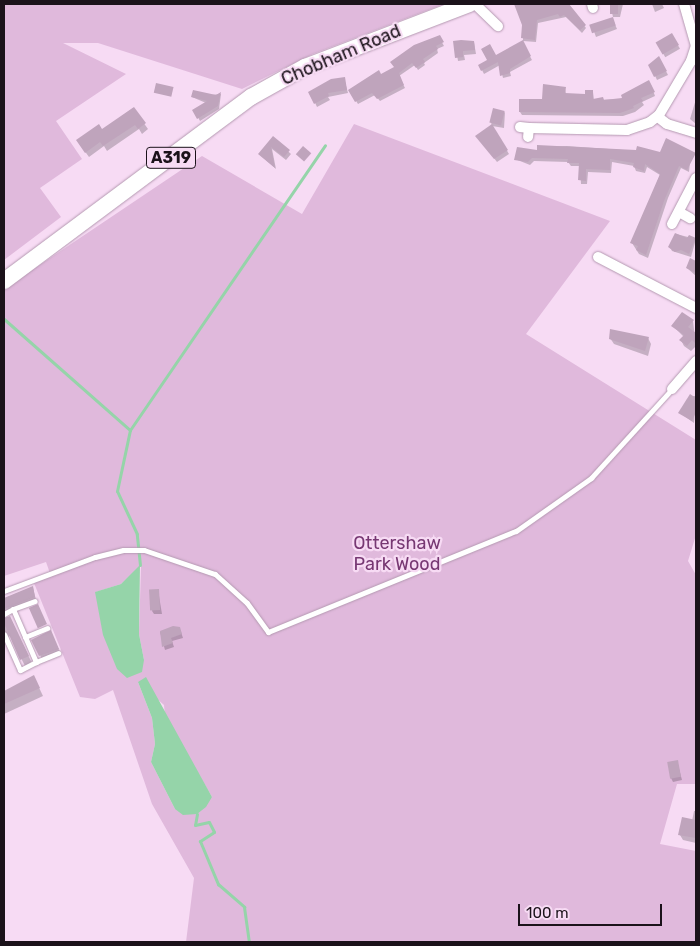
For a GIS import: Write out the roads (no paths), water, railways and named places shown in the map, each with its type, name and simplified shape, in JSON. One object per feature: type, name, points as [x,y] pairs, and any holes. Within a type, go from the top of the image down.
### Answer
[{"type":"main road","name":"Chobham Road","points":[[4,281],[252,98],[304,68],[466,5]]},
{"type":"street","points":[[525,131],[627,130],[658,117],[668,105],[696,46],[684,4]]},
{"type":"street","points":[[466,5],[498,26]]},
{"type":"street","points":[[658,117],[667,124],[696,133]]},
{"type":"street","points":[[672,224],[696,178]]},
{"type":"street","points":[[678,212],[690,218]]},
{"type":"street","points":[[598,257],[696,308]]},
{"type":"street","points":[[672,389],[696,361]]},
{"type":"lane","points":[[4,591],[95,557],[132,550],[144,550],[197,565],[226,581],[268,632],[508,534],[591,478],[672,389]]},
{"type":"lane","points":[[4,614],[36,601]]},
{"type":"lane","points":[[14,610],[36,662]]},
{"type":"lane","points":[[25,637],[48,628]]},
{"type":"lane","points":[[4,634],[20,670],[58,653]]},
{"type":"waterway","points":[[140,565],[137,534],[117,491],[130,430],[325,145]]},
{"type":"waterway","points":[[4,319],[130,430]]},
{"type":"waterway","points":[[197,814],[195,825],[209,822],[214,832],[200,841],[218,884],[244,907],[249,942]]},
{"type":"park label","name":"Ottershaw Park Wood","points":[[397,554]]}]
